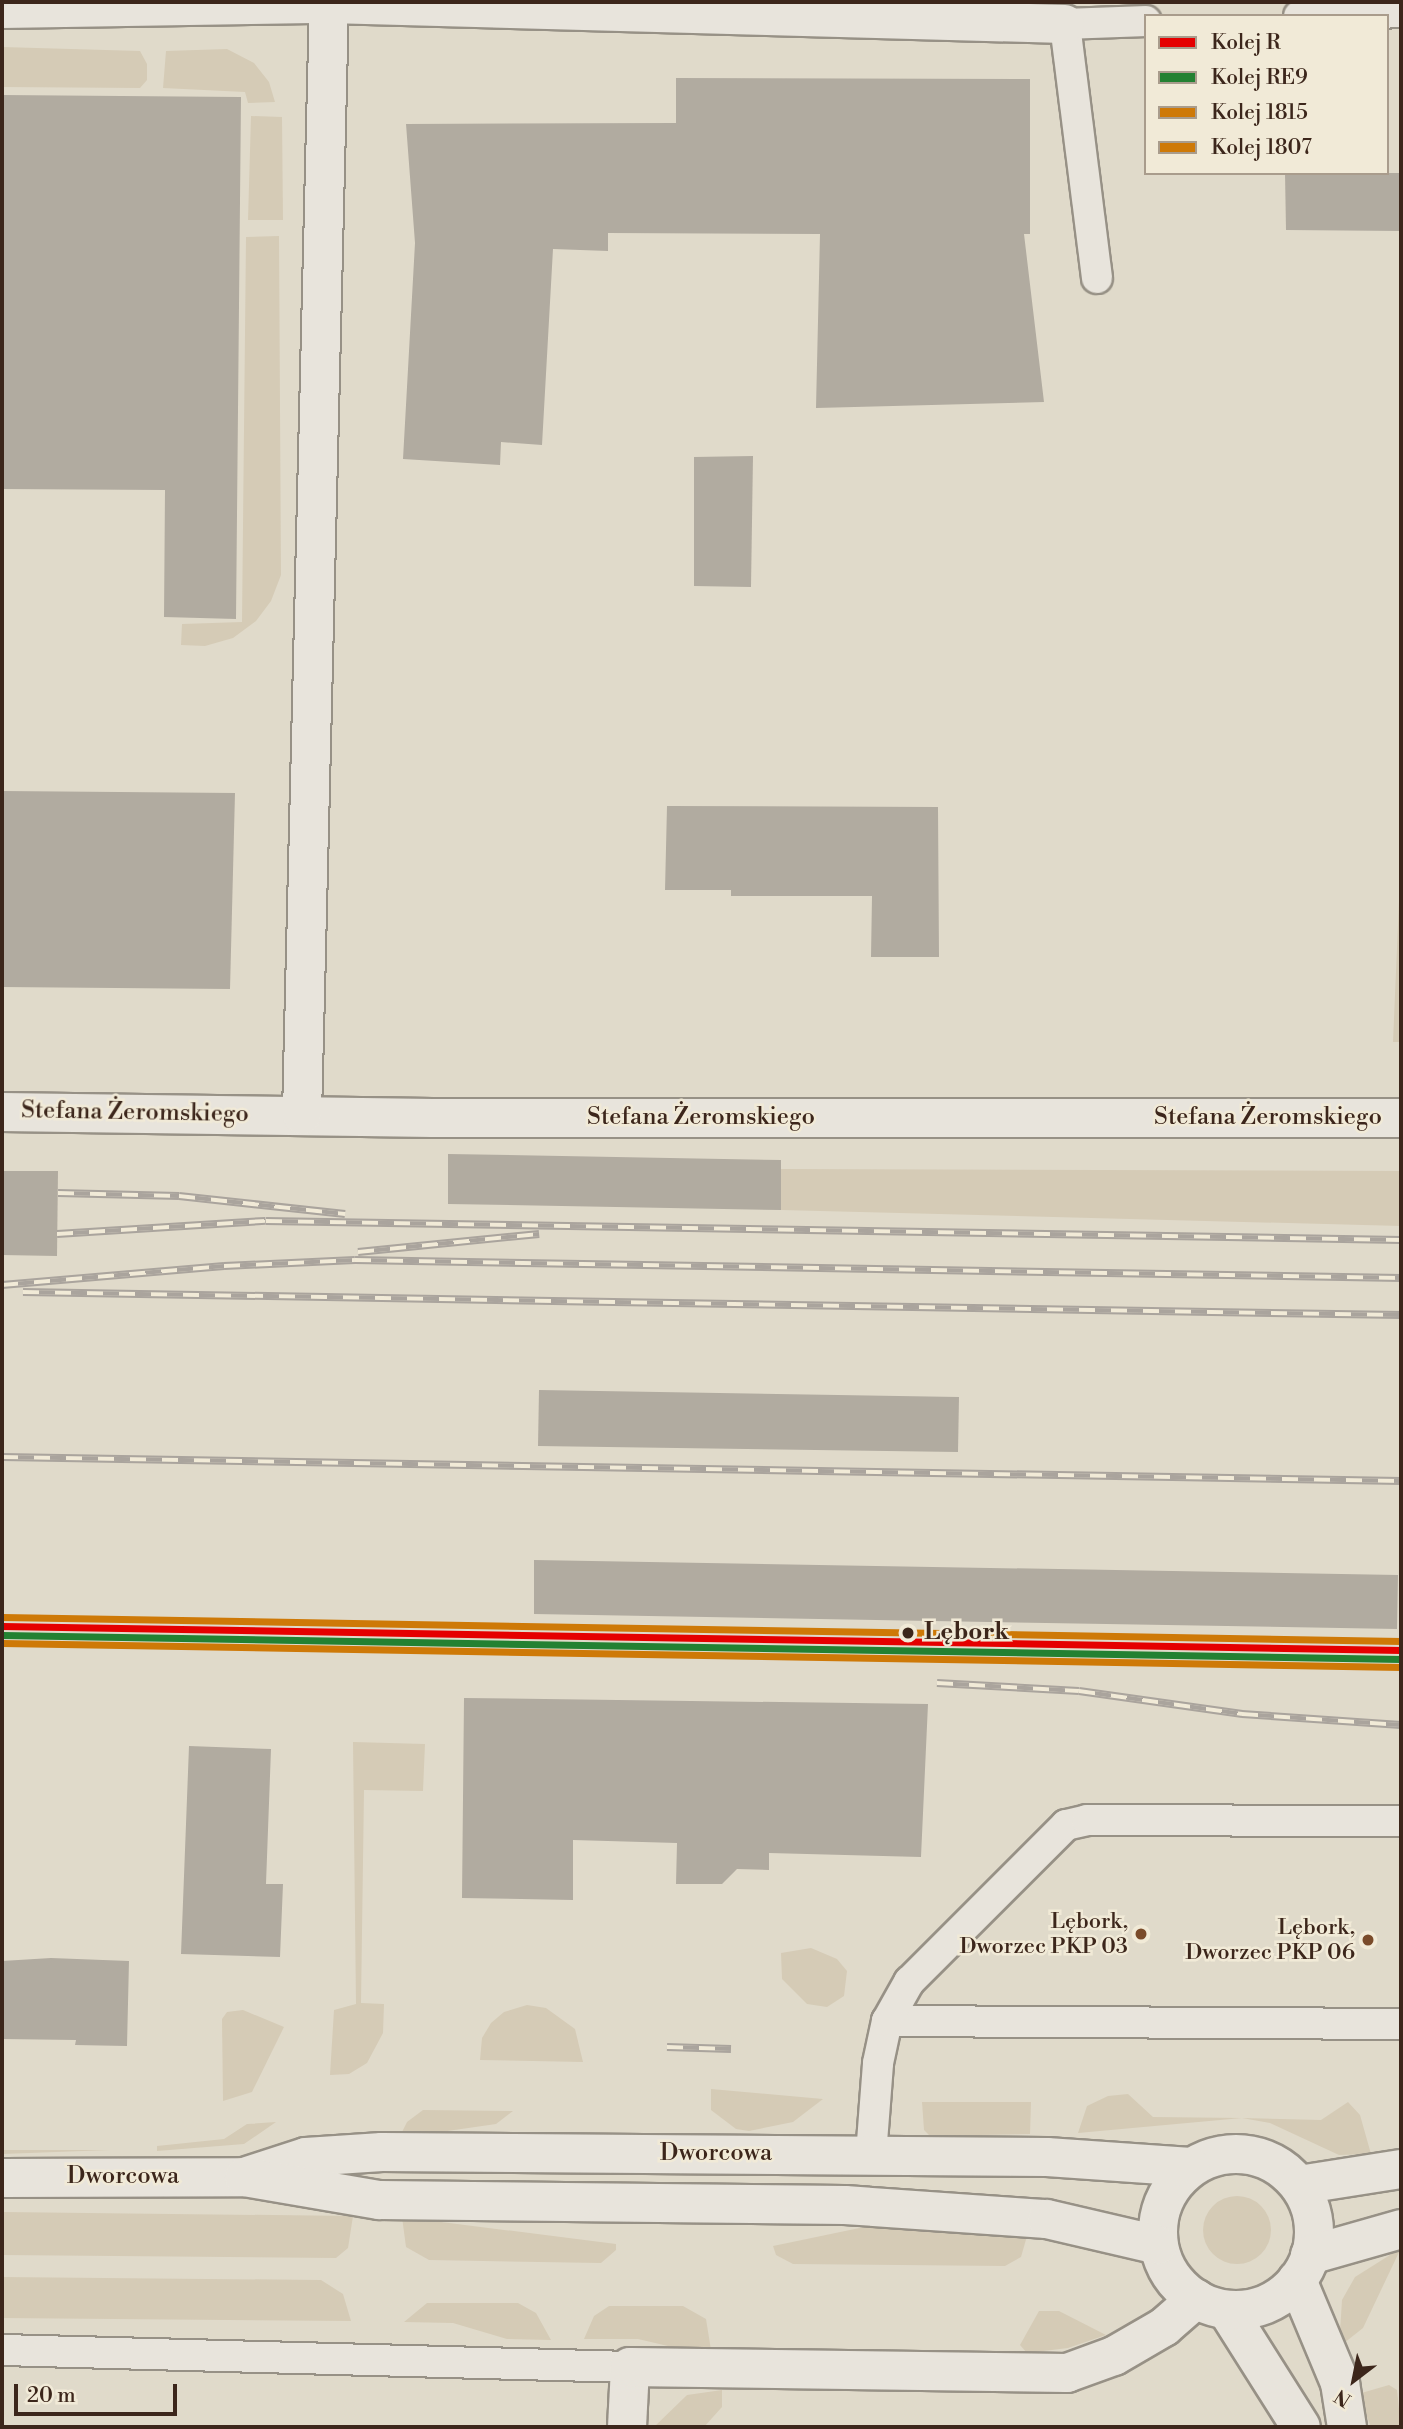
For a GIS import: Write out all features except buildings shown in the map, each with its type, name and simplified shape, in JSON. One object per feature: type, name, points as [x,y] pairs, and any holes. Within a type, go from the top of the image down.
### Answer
[{"type":"street","points":[[23,7],[329,4],[1065,24]]},
{"type":"street","points":[[302,1115],[329,4]]},
{"type":"street","name":"Stefana Żeromskiego","points":[[2,1112],[1401,1118]]},
{"type":"street","name":"Dworcowa","points":[[244,2177],[306,2157],[382,2152],[1070,2157],[1191,2167]]},
{"type":"street","points":[[1347,2427],[1340,2384],[1304,2267],[1312,2219],[1299,2185],[1282,2168],[1249,2155],[1213,2156],[1191,2167],[1170,2188],[1159,2216],[1158,2245],[1178,2286],[1212,2304],[1253,2308],[1278,2298],[1304,2267],[1401,2230]]},
{"type":"street","points":[[1299,2185],[1401,2169]]},
{"type":"street","name":"Dworcowa","points":[[2,2178],[244,2177],[379,2200],[845,2205],[1033,2218],[1158,2245]]},
{"type":"street","points":[[627,2427],[630,2367],[1067,2373],[1115,2356],[1164,2327],[1212,2304]]},
{"type":"street","points":[[1212,2304],[1301,2427]]},
{"type":"lane","points":[[1350,14],[1401,12]]},
{"type":"lane","points":[[1097,278],[1065,24],[1144,21]]},
{"type":"lane","points":[[871,2155],[878,2063],[887,2021],[909,1982],[1066,1825],[1087,1820],[1401,1821]]},
{"type":"lane","points":[[887,2021],[1401,2024]]},
{"type":"lane","points":[[2,2350],[630,2367]]},
{"type":"shaded area","points":[[2,47],[140,51],[147,64],[147,80],[140,88],[2,87]]},
{"type":"shaded area","points":[[227,49],[254,63],[269,82],[275,102],[248,103],[245,92],[163,88],[166,51]]},
{"type":"shaded area","points":[[251,116],[282,117],[283,220],[248,220]]},
{"type":"shaded area","points":[[279,236],[281,575],[271,601],[256,621],[233,638],[205,646],[181,645],[182,624],[242,622],[246,237]]},
{"type":"shaded area","points":[[1401,854],[1401,1042],[1393,1042]]},
{"type":"shaded area","points":[[781,1169],[1401,1171],[1401,1226],[781,1210]]},
{"type":"shaded area","points":[[353,1742],[425,1744],[423,1791],[364,1790],[361,2003],[384,2004],[383,2033],[367,2063],[349,2074],[330,2075],[334,2010],[356,2004]]},
{"type":"shaded area","points":[[811,1948],[837,1959],[847,1971],[844,1996],[827,2007],[807,2004],[782,1979],[781,1953]]},
{"type":"shaded area","points":[[527,2005],[546,2008],[575,2029],[583,2062],[480,2060],[482,2038],[491,2023],[504,2012]]},
{"type":"shaded area","points":[[243,2010],[284,2027],[252,2092],[223,2101],[222,2019],[227,2012]]},
{"type":"shaded area","points":[[711,2089],[823,2099],[793,2122],[749,2131],[736,2129],[711,2110]]},
{"type":"shaded area","points":[[1128,2094],[1153,2117],[1242,2118],[1078,2133],[1087,2106],[1108,2096]]},
{"type":"shaded area","points":[[922,2102],[1031,2102],[1030,2134],[930,2136],[924,2130]]},
{"type":"shaded area","points":[[1348,2102],[1360,2115],[1371,2154],[1339,2155],[1270,2123],[1242,2118],[1321,2120]]},
{"type":"shaded area","points":[[423,2110],[513,2111],[496,2124],[399,2138],[407,2122]]},
{"type":"shaded area","points":[[276,2122],[244,2144],[157,2151],[157,2146],[224,2139],[247,2124]]},
{"type":"shaded area","points":[[2,2150],[110,2150],[2,2154]]},
{"type":"shaded area","points":[[1237,2196],[1250,2199],[1261,2206],[1268,2217],[1271,2230],[1268,2243],[1261,2254],[1250,2261],[1237,2264],[1224,2261],[1213,2254],[1206,2243],[1203,2230],[1206,2217],[1213,2206],[1224,2199]]},
{"type":"shaded area","points":[[2,2212],[353,2216],[348,2248],[336,2258],[2,2255]]},
{"type":"shaded area","points":[[402,2217],[616,2244],[616,2250],[601,2263],[429,2260],[406,2247]]},
{"type":"shaded area","points":[[874,2225],[1027,2236],[1021,2257],[1005,2266],[793,2264],[776,2255],[773,2246]]},
{"type":"shaded area","points":[[1401,2248],[1363,2328],[1339,2347],[1342,2300],[1355,2277]]},
{"type":"shaded area","points":[[2,2277],[321,2280],[343,2294],[351,2321],[2,2318]]},
{"type":"shaded area","points":[[427,2303],[518,2303],[536,2313],[551,2340],[507,2339],[453,2323],[404,2322]]},
{"type":"shaded area","points":[[609,2306],[683,2306],[706,2319],[711,2350],[685,2350],[638,2339],[584,2339],[594,2316]]},
{"type":"shaded area","points":[[1039,2311],[1059,2311],[1106,2335],[1068,2348],[1027,2353],[1020,2345]]},
{"type":"shaded area","points":[[1389,2385],[1397,2390],[1401,2427],[1371,2427],[1358,2394]]},
{"type":"shaded area","points":[[722,2390],[722,2407],[704,2427],[654,2427],[687,2395]]},
{"type":"railway","points":[[58,1193],[179,1196],[345,1214]]},
{"type":"railway","points":[[57,1234],[266,1221],[1401,1240]]},
{"type":"railway","points":[[358,1252],[539,1234]]},
{"type":"railway","points":[[2,1285],[224,1266],[355,1260],[1401,1278]]},
{"type":"railway","points":[[23,1292],[1401,1315]]},
{"type":"railway","points":[[2,1457],[1401,1481]]},
{"type":"railway","points":[[937,1683],[1079,1691],[1242,1714],[1401,1725]]},
{"type":"railway","points":[[667,2047],[731,2049]]},
{"type":"rail line","name":"1815","points":[[2,1617],[1401,1641]]},
{"type":"rail line","name":"R","points":[[2,1626],[1401,1650]]},
{"type":"rail line","name":"RE9","points":[[2,1635],[1401,1659]]},
{"type":"rail line","name":"1807","points":[[2,1643],[1401,1667]]},
{"type":"place","name":"Lębork","points":[[908,1633]]},
{"type":"place","name":"Lębork, Dworzec PKP 03","points":[[1141,1934]]},
{"type":"place","name":"Lębork, Dworzec PKP 06","points":[[1368,1940]]}]
